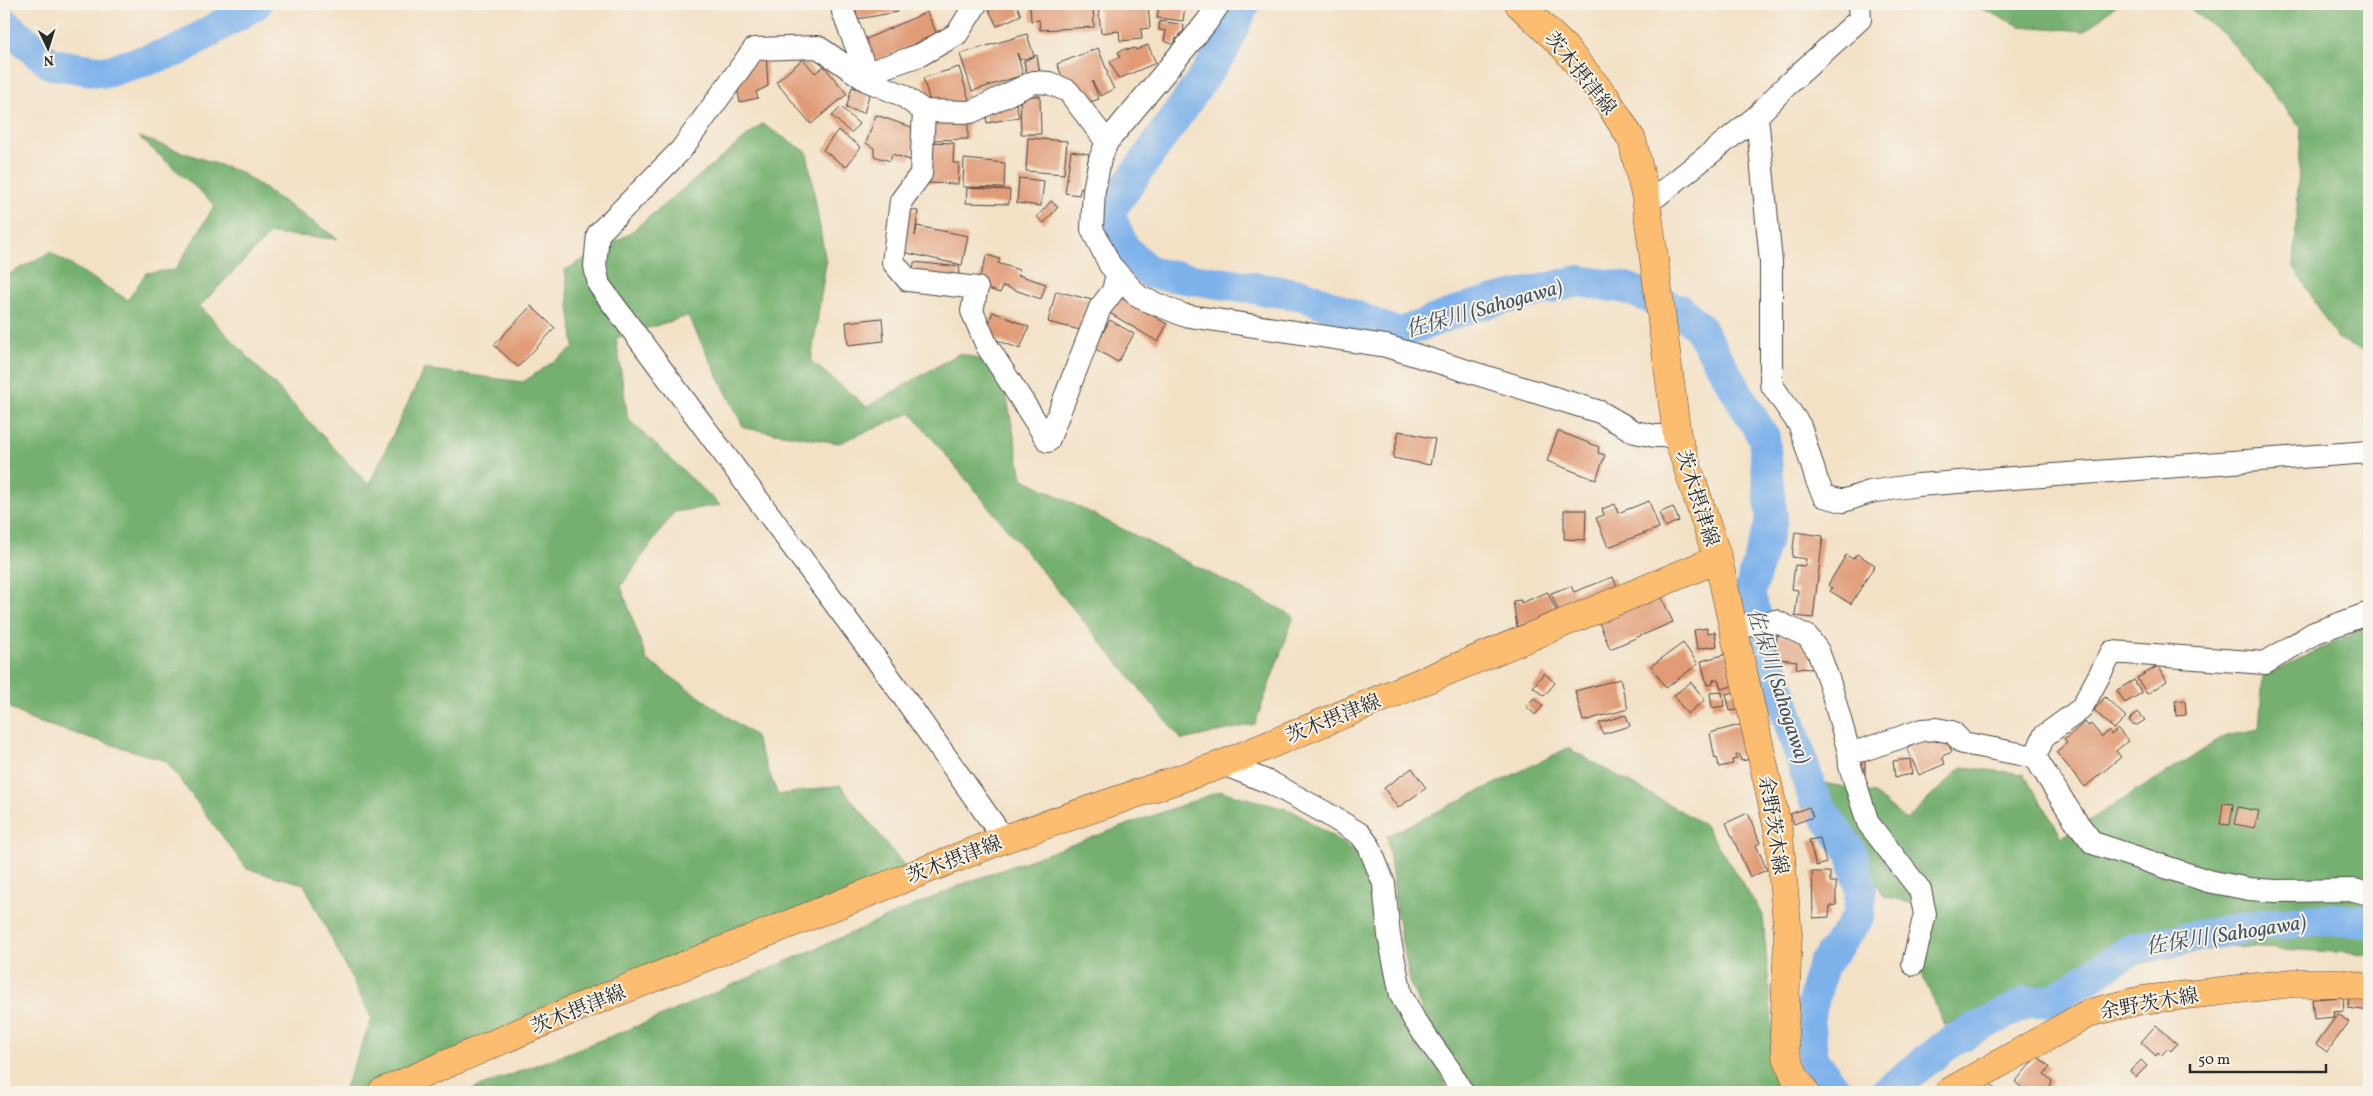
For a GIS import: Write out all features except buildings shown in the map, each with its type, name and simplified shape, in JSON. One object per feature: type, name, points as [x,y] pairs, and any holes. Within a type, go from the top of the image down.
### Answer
[{"type":"main road","name":"茨木摂津線","points":[[382,1092],[567,1012],[1004,840],[1223,764],[1718,559],[1677,436],[1646,198],[1632,140],[1606,98],[1564,47],[1519,4]]},
{"type":"main road","name":"余野茨木線","points":[[1718,559],[1779,834],[1788,935],[1784,1036],[1786,1055],[1795,1077],[1805,1092]]},
{"type":"main road","name":"余野茨木線","points":[[1949,1092],[2089,1013],[2142,1000],[2293,983],[2341,983],[2369,988]]},
{"type":"street","points":[[843,4],[848,28],[862,61],[865,77]]},
{"type":"street","points":[[865,77],[920,55],[957,34],[976,4]]},
{"type":"street","points":[[1219,4],[1206,23],[1107,142],[1100,160],[1094,190],[1092,230],[1110,265],[1139,296],[1184,314],[1386,346],[1600,412],[1635,432],[1655,436],[1677,436]]},
{"type":"street","points":[[1646,198],[1657,196],[1757,116],[1812,61],[1860,19],[1859,4]]},
{"type":"street","points":[[1004,840],[893,682],[599,285],[595,266],[598,234],[681,150],[754,50],[818,47],[924,111],[970,112],[1034,82],[1049,83],[1068,92],[1107,142]]},
{"type":"street","points":[[924,111],[921,174],[901,201],[893,262],[908,280],[977,288],[972,311],[987,346],[1048,441],[1100,308],[1113,291],[1118,274]]},
{"type":"street","points":[[1757,116],[1771,262],[1771,384],[1800,426],[1817,481],[1824,496],[1843,501],[1870,492],[1918,485],[2369,452]]},
{"type":"street","points":[[2036,757],[2044,736],[2081,709],[2112,652],[2265,663],[2314,633],[2369,613]]},
{"type":"street","points":[[1732,628],[1775,621],[1807,636],[1818,651],[1830,684],[1850,766],[1868,823],[1920,890],[1925,914],[1913,964]]},
{"type":"street","points":[[1848,752],[1863,750],[1922,730],[1936,729],[1952,732],[1963,742],[2036,757],[2075,820],[2093,843],[2208,882],[2276,892],[2354,890],[2369,894]]},
{"type":"street","points":[[1223,764],[1271,783],[1324,812],[1360,834],[1369,846],[1384,884],[1389,936],[1401,995],[1415,1021],[1449,1069],[1462,1092]]},
{"type":"green space","points":[[1971,4],[2118,4],[2084,31],[2020,26]]},
{"type":"green space","points":[[2184,4],[2369,4],[2369,353],[2337,338],[2294,267],[2301,128],[2226,36]]},
{"type":"green space","points":[[762,124],[807,152],[826,263],[811,361],[867,407],[960,353],[1001,367],[1022,478],[1294,616],[1255,724],[1182,740],[911,413],[839,443],[744,428],[688,316],[616,338],[628,419],[720,505],[674,512],[621,586],[647,660],[754,735],[778,795],[840,785],[907,869],[354,1092],[343,1092],[372,1019],[304,884],[247,869],[166,761],[31,720],[4,704],[4,277],[50,252],[128,300],[146,273],[175,270],[215,205],[139,137],[240,172],[338,239],[270,234],[200,306],[369,485],[424,369],[523,382],[574,348],[565,270],[627,235]]},
{"type":"green space","points":[[2369,626],[2369,718],[2360,723],[2369,727],[2369,954],[2227,946],[2079,976],[1944,1025],[1918,965],[1927,906],[1884,896],[1810,780],[1873,793],[1906,820],[1962,767],[2024,774],[2062,837],[2226,736],[2259,729],[2263,676]]},
{"type":"green space","points":[[1568,748],[1704,824],[1763,915],[1773,1034],[1789,1092],[1476,1092],[1423,1012],[1411,986],[1400,933],[1387,836]]},
{"type":"green space","points":[[1221,791],[1293,811],[1354,850],[1372,886],[1379,937],[1449,1092],[466,1092],[650,1021],[968,882]]},
{"type":"waterway","name":"佐保川 (Sahogawa)","points":[[4,23],[51,64],[106,72],[177,51],[256,4]]},
{"type":"waterway","name":"佐保川 (Sahogawa)","points":[[1244,4],[1223,50],[1108,213],[1124,248],[1150,273],[1303,295],[1398,334],[1470,307],[1579,281],[1626,288],[1682,311],[1700,329],[1764,438],[1772,519],[1749,594],[1814,799],[1852,854],[1861,890],[1859,917],[1823,965],[1808,1020],[1813,1059],[1837,1092]]},
{"type":"waterway","name":"佐保川 (Sahogawa)","points":[[1886,1092],[1953,1040],[2028,1002],[2053,1000],[2134,948],[2252,926],[2329,919],[2369,922]]}]
